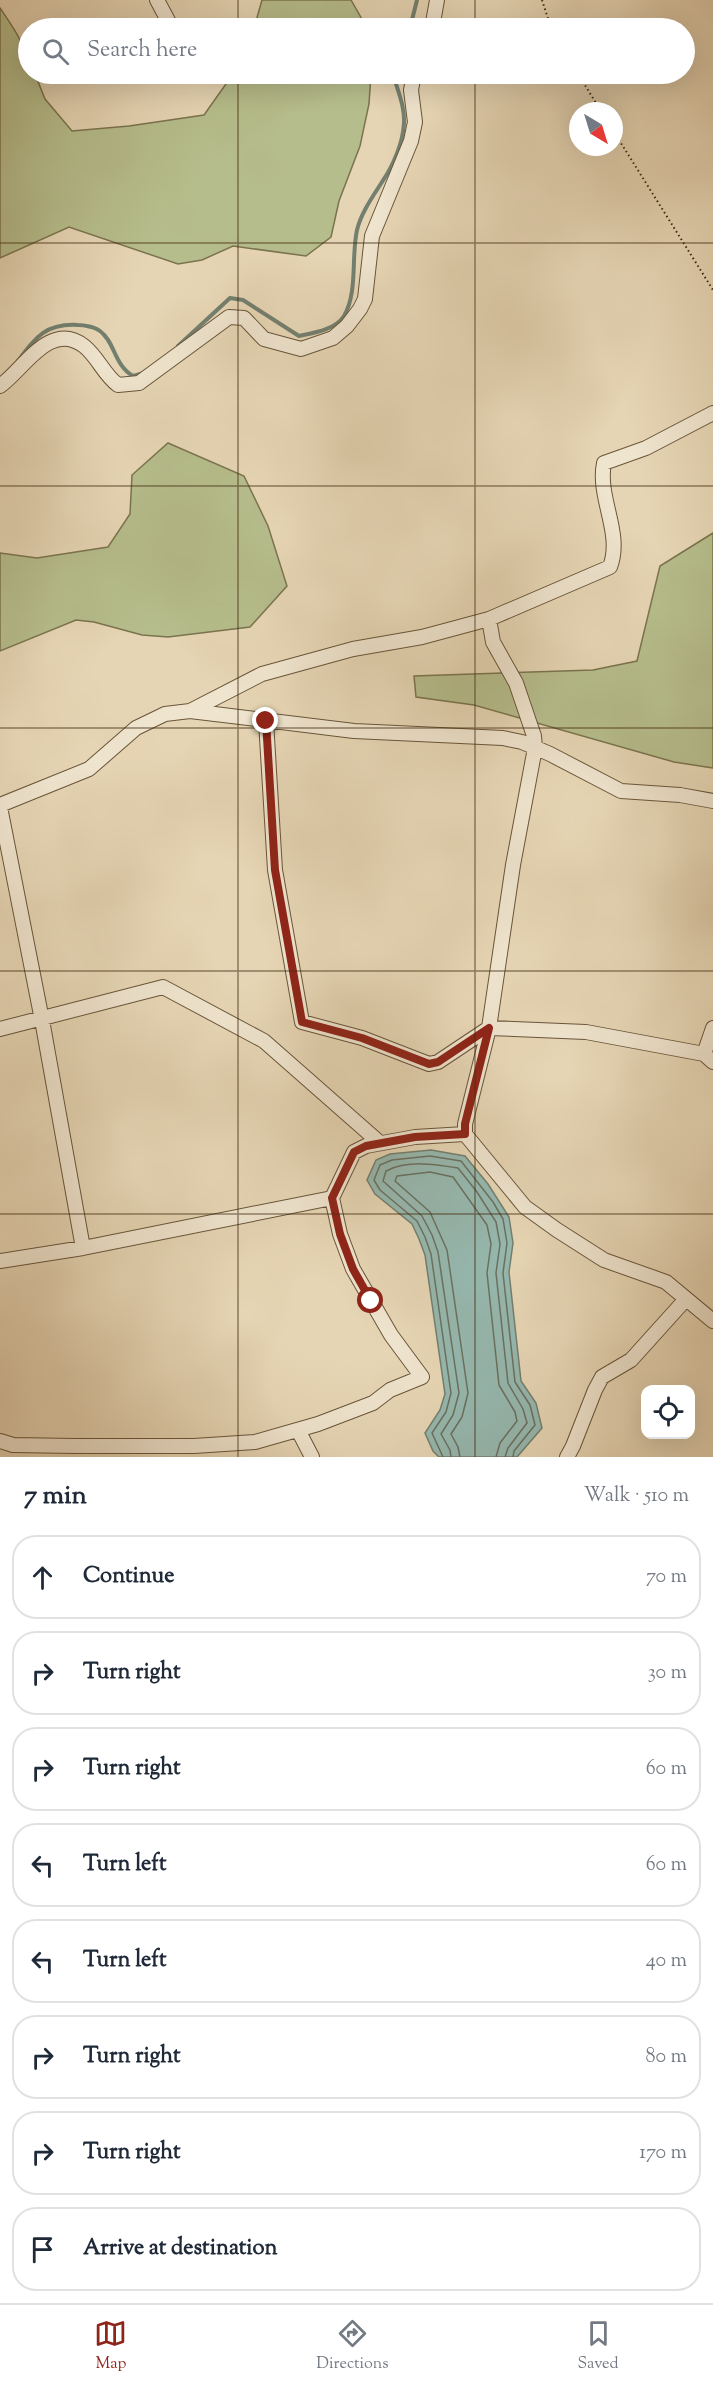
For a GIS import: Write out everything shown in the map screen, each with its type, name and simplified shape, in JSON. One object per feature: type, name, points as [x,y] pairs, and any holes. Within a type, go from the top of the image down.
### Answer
[{"type":"street","points":[[157,0],[167,18]]},
{"type":"street","points":[[434,18],[437,0]]},
{"type":"street","points":[[0,386],[46,343],[56,339],[65,338],[85,346],[118,386],[140,383],[229,317],[244,318],[264,339],[280,345],[301,349],[333,338],[347,326],[365,298],[372,236],[411,141],[415,122],[412,84]]},
{"type":"street","points":[[190,711],[262,674],[353,649],[422,638],[489,619],[610,567],[615,555],[612,526],[604,501],[602,474],[604,463],[646,448],[713,413]]},
{"type":"street","points":[[489,619],[493,642],[516,683],[534,736],[535,748],[513,865],[489,1028],[465,1124],[465,1134],[525,1207],[604,1260],[666,1282],[713,1321]]},
{"type":"street","points":[[83,1248],[0,806],[89,769],[136,728],[165,714],[190,711],[354,731],[503,738],[522,742],[621,791],[680,795],[713,801]]},
{"type":"street","points":[[266,721],[275,870],[302,1022],[362,1038],[429,1064],[438,1062],[489,1028],[586,1032],[708,1058],[713,1028]]},
{"type":"street","points":[[0,1029],[163,987],[264,1041],[380,1143]]},
{"type":"street","points":[[0,1441],[13,1445],[194,1446],[255,1442],[298,1430],[373,1403],[390,1390],[422,1377],[391,1335],[353,1269],[340,1234],[332,1198],[354,1152],[366,1146],[415,1137],[465,1134]]},
{"type":"street","points":[[0,1261],[83,1248],[332,1198]]},
{"type":"street","points":[[567,1457],[602,1377],[631,1360],[686,1299]]},
{"type":"street","points":[[298,1430],[312,1457]]},
{"type":"path","points":[[542,0],[548,18]]},
{"type":"path","points":[[584,84],[595,102]]},
{"type":"path","points":[[623,146],[713,290]]},
{"type":"green space","points":[[262,0],[351,0],[361,18],[257,18]]},
{"type":"green space","points":[[0,8],[18,37],[18,84],[39,84],[45,99],[72,131],[129,126],[204,115],[226,84],[370,84],[369,104],[360,146],[339,201],[331,237],[306,256],[233,246],[202,260],[178,264],[69,227],[0,258]]},
{"type":"green space","points":[[168,443],[244,476],[268,526],[287,586],[250,627],[168,637],[142,635],[94,622],[76,620],[0,651],[0,553],[37,558],[108,547],[130,514],[132,475]]},
{"type":"green space","points":[[713,533],[713,768],[674,762],[474,705],[416,697],[414,676],[593,670],[637,661],[660,566]]},
{"type":"water","points":[[431,1150],[465,1156],[488,1184],[509,1217],[513,1243],[509,1272],[521,1381],[536,1403],[542,1428],[517,1457],[439,1457],[433,1451],[425,1433],[440,1410],[445,1394],[425,1255],[412,1224],[375,1194],[367,1180],[376,1160],[390,1154]]},
{"type":"waterway","points":[[412,18],[417,0]]},
{"type":"waterway","points":[[178,346],[230,298],[243,300],[299,336],[329,328],[340,321],[351,296],[355,240],[359,224],[390,169],[402,138],[403,110],[396,84]]},
{"type":"waterway","points":[[18,361],[43,333],[58,326],[80,325],[100,331],[109,341],[122,366],[133,376],[144,373]]},
{"type":"route","points":[[266,721],[275,870],[302,1022],[362,1038],[421,1063],[429,1064],[438,1062],[489,1028],[465,1124],[465,1134],[415,1137],[366,1146],[354,1152],[335,1190],[332,1198],[340,1234],[353,1269],[371,1301]]}]
